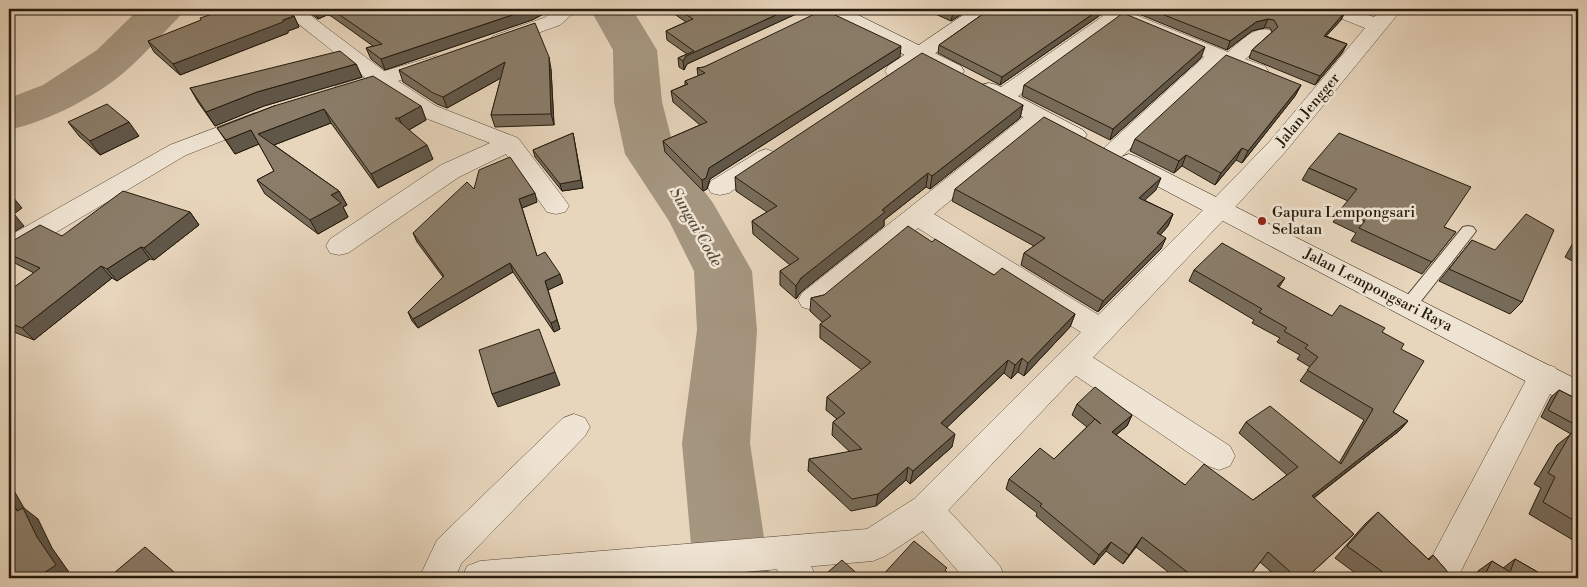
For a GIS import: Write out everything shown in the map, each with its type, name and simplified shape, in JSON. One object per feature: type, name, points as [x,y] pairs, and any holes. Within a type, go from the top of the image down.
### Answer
[{"type":"street","points":[[290,9],[382,80],[428,111],[510,143],[556,206]]},
{"type":"street","points":[[324,98],[553,21],[568,9]]},
{"type":"street","points":[[882,80],[984,9]]},
{"type":"street","points":[[1334,9],[1378,26]]},
{"type":"street","name":"Jalan Jengger","points":[[480,578],[630,565],[792,566],[873,545],[926,510],[1220,208],[1278,146],[1310,92],[1355,51],[1392,9]]},
{"type":"street","name":"Jalan Lempongsari Raya","points":[[825,10],[921,54],[1038,117],[1220,208],[1578,394]]},
{"type":"street","points":[[1002,97],[1115,11],[1274,78]]},
{"type":"street","points":[[1112,153],[1225,58],[1263,34]]},
{"type":"street","points":[[9,248],[178,150],[273,113]]},
{"type":"street","points":[[812,300],[1038,117]]},
{"type":"street","points":[[340,246],[450,171],[510,143]]},
{"type":"street","points":[[720,187],[786,144]]},
{"type":"street","points":[[916,215],[1100,330]]},
{"type":"street","points":[[1072,359],[1219,456]]},
{"type":"street","points":[[1448,561],[1544,376]]},
{"type":"street","points":[[437,578],[449,552],[574,427]]},
{"type":"street","points":[[926,510],[987,578]]},
{"type":"lane","points":[[1408,306],[1468,231]]},
{"type":"building","points":[[228,9],[285,9],[294,16],[283,20],[283,22],[173,64],[148,41],[201,20],[200,18]]},
{"type":"building","points":[[331,9],[530,9],[381,59],[366,48],[382,44]]},
{"type":"building","points":[[678,9],[789,9],[686,56],[683,61],[678,58],[694,51],[666,31],[693,19]]},
{"type":"building","points":[[825,9],[832,9],[836,11],[831,13],[901,46],[709,168],[706,178],[702,180],[663,141],[707,122],[671,91],[688,84],[685,81],[705,73],[697,68],[704,67]]},
{"type":"building","points":[[944,9],[959,9],[953,13]]},
{"type":"building","points":[[990,9],[1100,9],[1002,77],[939,45]]},
{"type":"building","points":[[1149,9],[1337,9],[1345,12],[1324,36],[1347,44],[1320,76],[1252,50],[1278,27],[1274,20],[1268,19],[1256,22],[1230,41]]},
{"type":"building","points":[[1123,13],[1205,47],[1113,129],[1024,85]]},
{"type":"building","points":[[535,23],[549,57],[551,114],[491,115],[505,62],[443,97],[433,93],[399,70]]},
{"type":"building","points":[[340,51],[356,64],[257,92],[206,112],[190,88]]},
{"type":"building","points":[[922,53],[1023,105],[932,176],[928,173],[882,210],[885,212],[801,278],[796,286],[780,271],[799,259],[752,221],[777,206],[735,177]]},
{"type":"building","points":[[1226,55],[1301,85],[1248,151],[1242,148],[1221,173],[1186,155],[1179,161],[1135,139]]},
{"type":"building","points":[[373,76],[421,106],[399,118],[395,118],[427,145],[371,174],[324,109],[258,134],[339,191],[331,195],[341,203],[310,220],[257,180],[274,171],[251,130],[226,140],[217,128],[274,106]]},
{"type":"building","points":[[107,104],[129,122],[90,141],[68,122]]},
{"type":"building","points":[[1044,117],[1161,178],[1139,198],[1173,214],[1157,233],[1166,238],[1103,301],[1024,253],[1045,238],[955,189]]},
{"type":"building","points":[[573,133],[581,180],[560,184],[533,150]]},
{"type":"building","points":[[1339,133],[1471,187],[1444,227],[1456,232],[1432,262],[1359,228],[1365,221],[1341,209],[1357,189],[1309,168]]},
{"type":"building","points":[[510,157],[535,193],[519,199],[537,256],[545,252],[560,274],[545,281],[557,320],[551,323],[510,263],[413,319],[408,312],[444,276],[413,233],[467,182],[474,189],[479,170]]},
{"type":"building","points":[[123,191],[190,212],[144,248],[141,247],[107,269],[101,266],[22,328],[9,323],[9,291],[40,268],[9,254],[9,243],[40,225],[62,236]]},
{"type":"building","points":[[1526,214],[1554,230],[1522,302],[1449,269],[1472,240],[1495,250]]},
{"type":"building","points":[[908,226],[932,242],[935,239],[994,275],[1002,268],[1075,314],[1028,363],[1022,358],[1015,365],[1008,360],[941,423],[955,434],[913,471],[908,467],[878,494],[852,499],[809,459],[862,449],[833,422],[845,413],[827,397],[871,362],[820,324],[831,316],[811,298],[824,295]]},
{"type":"building","points":[[1578,240],[1578,250],[1574,248]]},
{"type":"building","points":[[1222,243],[1285,278],[1277,286],[1332,316],[1340,305],[1385,328],[1382,332],[1404,344],[1401,349],[1424,361],[1393,412],[1408,421],[1312,496],[1354,534],[1306,578],[1297,578],[1268,552],[1248,578],[1195,578],[1142,537],[1129,555],[1111,542],[1099,555],[1040,506],[1042,504],[1009,479],[1040,448],[1054,459],[1095,419],[1077,404],[1095,387],[1132,415],[1112,432],[1185,485],[1204,464],[1253,500],[1298,467],[1246,422],[1270,406],[1341,464],[1373,409],[1307,370],[1318,357],[1305,348],[1308,345],[1284,331],[1287,328],[1259,312],[1262,309],[1194,270]]},
{"type":"building","points":[[539,329],[555,372],[492,394],[479,350]]},
{"type":"building","points":[[1559,390],[1578,398],[1578,426],[1548,410]]},
{"type":"building","points":[[1571,433],[1578,437],[1578,523],[1543,502],[1555,477],[1548,473]]},
{"type":"building","points":[[9,496],[17,511],[23,508],[37,537],[56,565],[36,578],[9,578]]},
{"type":"building","points":[[1378,512],[1429,560],[1433,555],[1453,578],[1391,578],[1347,546]]},
{"type":"building","points":[[914,541],[947,568],[945,570],[953,578],[880,578]]},
{"type":"building","points":[[145,547],[181,578],[108,578]]},
{"type":"building","points":[[1515,559],[1548,578],[1483,578],[1492,561],[1510,572]]},
{"type":"building","points":[[842,560],[862,578],[821,578]]},
{"type":"waterway","name":"Sungai Code","points":[[9,115],[60,95],[113,59],[163,9]]},
{"type":"waterway","name":"Sungai Code","points":[[611,9],[635,50],[638,102],[650,154],[694,216],[723,271],[727,330],[716,443],[732,578]]},
{"type":"place","name":"Gapura Lempongsari Selatan","points":[[1262,221]]}]
